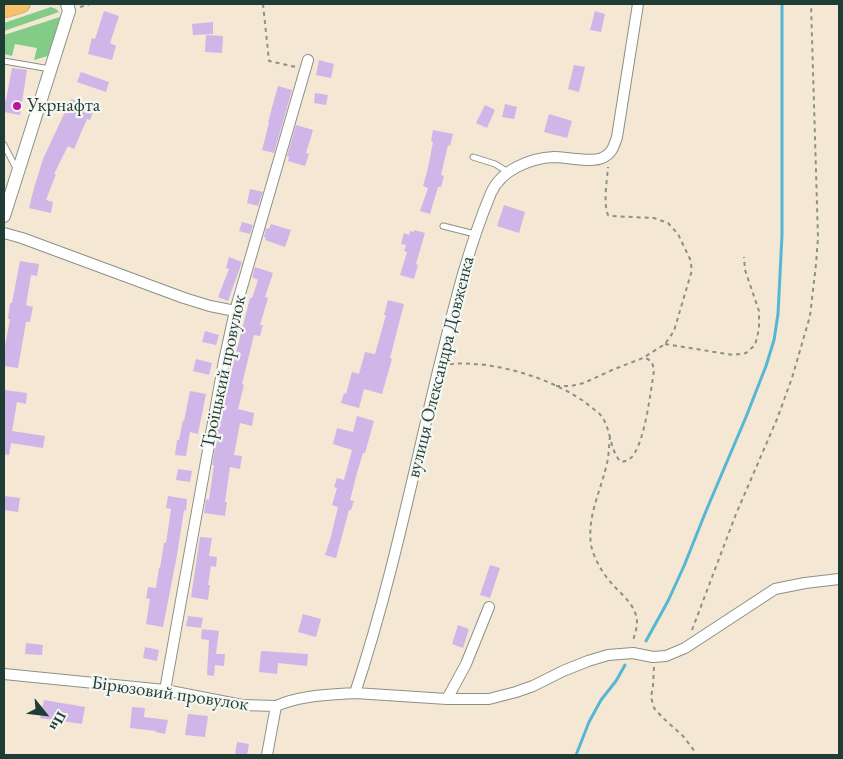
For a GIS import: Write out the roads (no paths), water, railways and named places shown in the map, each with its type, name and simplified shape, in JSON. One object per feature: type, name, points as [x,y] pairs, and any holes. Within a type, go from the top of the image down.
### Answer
[{"type":"highway","points":[[4,9],[22,4]]},
{"type":"street","points":[[4,216],[69,11],[67,4]]},
{"type":"street","name":"вулиця Олександра Довженка","points":[[355,693],[386,589],[452,315],[475,234],[492,191],[501,178],[508,173],[540,159],[554,157],[600,159],[612,151],[617,137],[638,4]]},
{"type":"street","name":"Троїцький провулок","points":[[165,690],[224,361],[235,311],[306,64]]},
{"type":"street","points":[[4,233],[184,298],[235,311]]},
{"type":"street","points":[[267,755],[276,706],[288,700],[307,696],[355,693],[447,699],[489,699],[533,686],[588,660],[608,655],[633,653],[653,657],[666,656],[685,648],[775,589],[839,579]]},
{"type":"street","points":[[447,699],[466,664],[489,607]]},
{"type":"street","name":"Бірюзовий провулок","points":[[4,674],[165,690],[242,705],[276,706]]},
{"type":"lane","points":[[4,61],[51,69]]},
{"type":"lane","points":[[4,145],[18,170]]},
{"type":"lane","points":[[473,157],[495,164],[508,173]]},
{"type":"lane","points":[[443,226],[475,234]]},
{"type":"waterway","points":[[646,641],[668,601],[684,566],[746,417],[774,340],[778,314],[782,235],[782,4]]},
{"type":"waterway","points":[[576,755],[589,722],[601,700],[616,681],[625,665]]},
{"type":"place","name":"Укрнафта","points":[[17,106]]}]
